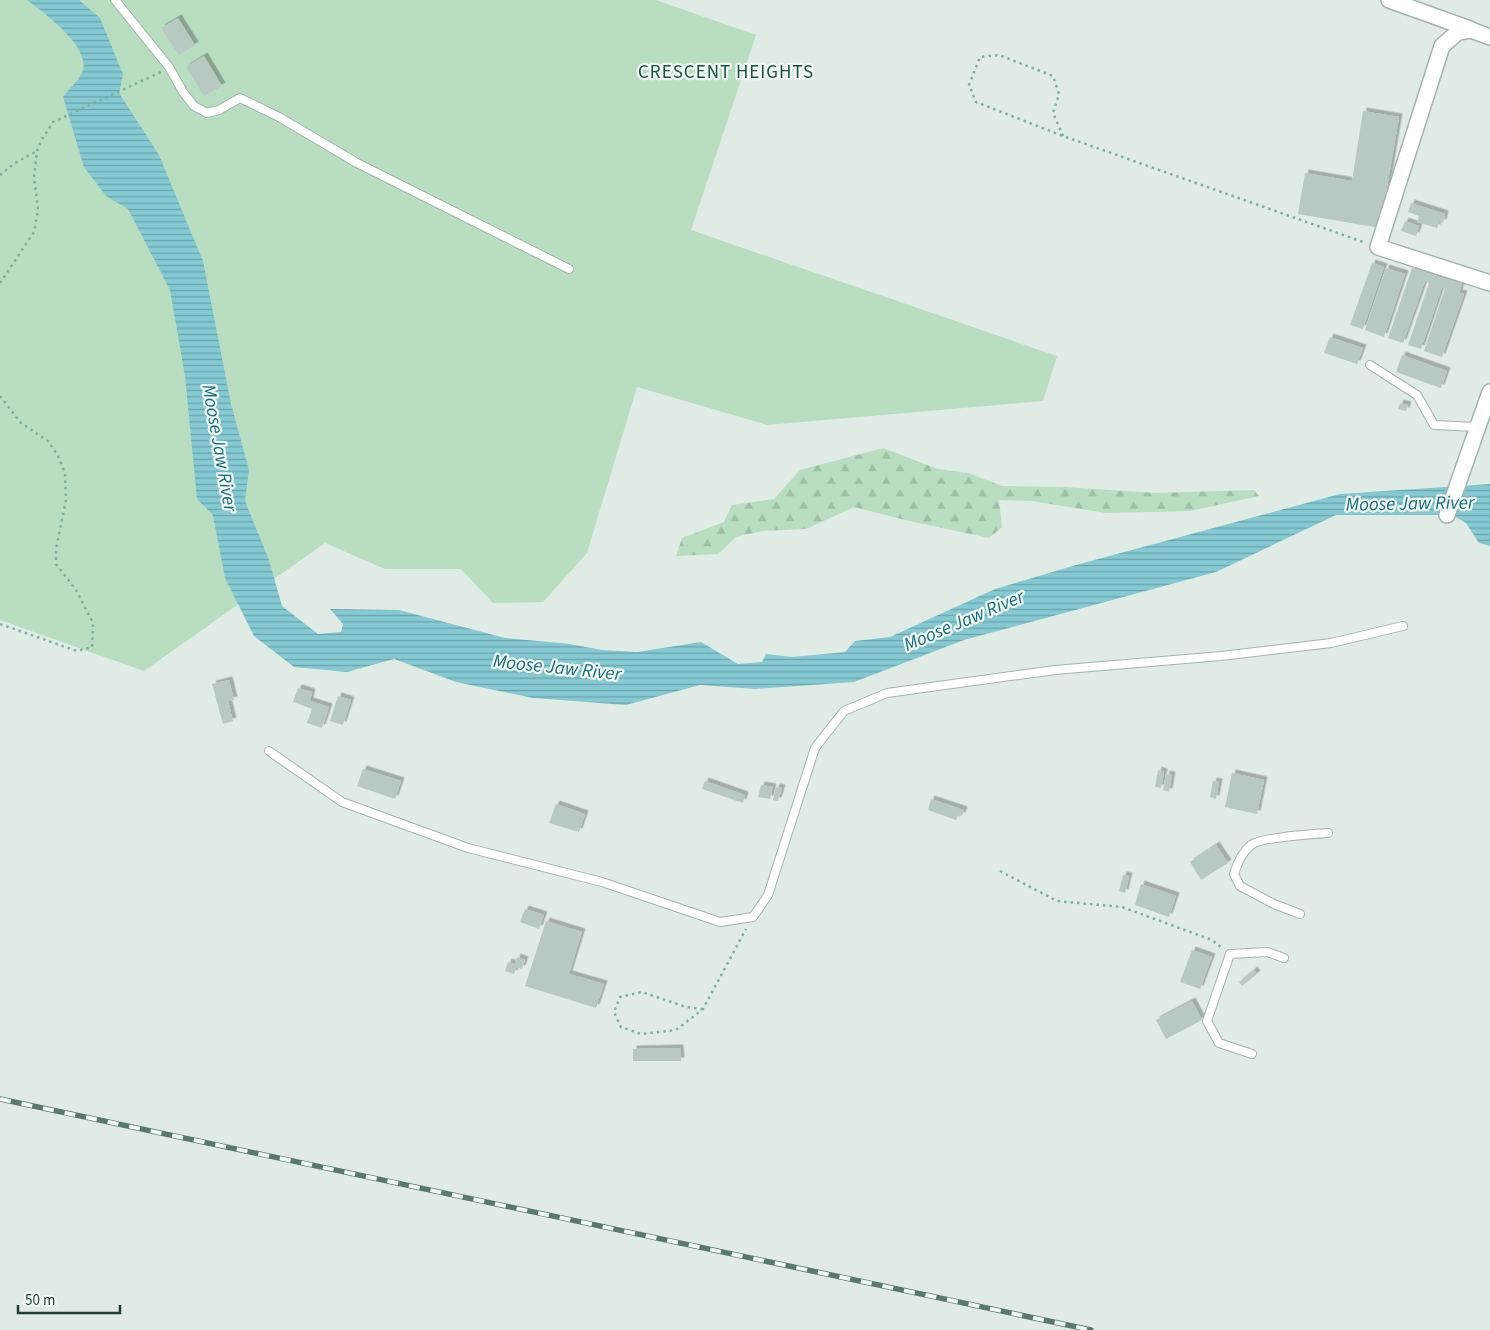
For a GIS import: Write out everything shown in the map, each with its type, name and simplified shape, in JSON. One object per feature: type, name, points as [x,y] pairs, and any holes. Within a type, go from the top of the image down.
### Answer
[{"type":"street","points":[[1389,0],[1490,37]]},
{"type":"street","points":[[1471,30],[1458,32],[1442,46],[1378,247],[1490,283]]},
{"type":"street","points":[[1447,515],[1490,392]]},
{"type":"lane","points":[[115,0],[169,68],[194,106],[207,113],[219,110],[240,98],[279,117],[357,163],[569,269]]},
{"type":"lane","points":[[1370,365],[1417,394],[1434,425],[1478,427]]},
{"type":"lane","points":[[269,752],[342,802],[468,848],[602,882],[720,922],[753,916],[768,895],[815,748],[844,711],[887,693],[1055,670],[1221,656],[1331,643],[1403,626]]},
{"type":"lane","points":[[1300,914],[1274,904],[1240,886],[1234,874],[1238,860],[1252,844],[1273,838],[1328,833]]},
{"type":"lane","points":[[1252,1054],[1219,1043],[1207,1021],[1230,954],[1267,952],[1284,958]]},
{"type":"path","points":[[1063,136],[1052,113],[1059,94],[1053,76],[999,55],[980,57],[969,85],[976,102],[1063,136],[1378,247]]},
{"type":"path","points":[[0,283],[34,232],[38,210],[34,176],[37,151],[53,122],[169,68]]},
{"type":"path","points":[[0,175],[14,164],[37,151]]},
{"type":"path","points":[[0,396],[21,423],[48,441],[58,456],[65,473],[66,500],[56,549],[56,564],[76,590],[93,623],[92,647],[77,651],[0,624]]},
{"type":"path","points":[[1000,871],[1057,901],[1122,907],[1212,940],[1230,954]]},
{"type":"path","points":[[703,1009],[686,1007],[642,992],[620,997],[614,1012],[621,1027],[641,1034],[676,1030],[703,1009],[753,916]]},
{"type":"green space","points":[[0,0],[656,0],[756,35],[691,230],[1057,356],[1043,401],[767,425],[637,387],[587,553],[543,602],[493,603],[461,569],[385,569],[325,543],[144,671],[0,620]]},
{"type":"green space","points":[[883,448],[938,469],[968,473],[1002,486],[1065,487],[1156,493],[1254,490],[1259,496],[1190,511],[1106,513],[1032,501],[999,500],[1002,527],[989,538],[854,507],[806,529],[762,531],[736,537],[718,554],[676,556],[682,538],[724,522],[732,505],[774,499],[800,470]]},
{"type":"water","name":"Moose Jaw River","points":[[27,0],[79,0],[100,18],[123,74],[119,93],[159,155],[203,261],[231,404],[249,470],[245,501],[269,560],[282,606],[318,634],[341,632],[343,624],[330,609],[399,610],[505,638],[570,644],[602,650],[637,652],[701,642],[738,664],[762,662],[766,654],[792,657],[845,652],[855,641],[890,637],[995,589],[1076,565],[1340,494],[1490,484],[1490,546],[1479,543],[1466,523],[1452,515],[1336,515],[1216,572],[964,640],[854,682],[755,689],[700,685],[626,705],[533,698],[456,682],[394,659],[347,672],[294,667],[254,636],[225,578],[213,515],[197,499],[185,376],[170,290],[128,209],[106,196],[84,167],[63,97],[82,73],[83,63],[80,53],[74,42],[55,22]]},
{"type":"building","points":[[178,18],[195,45],[179,55],[161,28]]},
{"type":"building","points":[[204,56],[222,86],[204,96],[186,67]]},
{"type":"building","points":[[1363,111],[1399,117],[1380,228],[1298,214],[1305,173],[1352,181]]},
{"type":"building","points":[[1411,203],[1445,214],[1443,223],[1439,222],[1437,228],[1417,222],[1419,216],[1408,212]]},
{"type":"building","points":[[1405,221],[1419,226],[1416,236],[1401,231]]},
{"type":"building","points":[[1372,263],[1384,267],[1363,329],[1350,325]]},
{"type":"building","points":[[1386,268],[1405,274],[1384,337],[1365,330]]},
{"type":"building","points":[[1412,268],[1462,284],[1459,293],[1464,294],[1442,357],[1424,351],[1445,288],[1442,287],[1421,349],[1408,345],[1429,283],[1425,281],[1403,343],[1388,338]]},
{"type":"building","points":[[1330,337],[1363,348],[1357,364],[1324,353]]},
{"type":"building","points":[[1402,355],[1447,371],[1441,388],[1396,372]]},
{"type":"building","points":[[1400,403],[1408,405],[1406,411],[1398,409]]},
{"type":"building","points":[[229,680],[234,700],[228,701],[233,721],[223,724],[212,684]]},
{"type":"building","points":[[298,688],[312,692],[310,701],[329,707],[322,728],[307,723],[312,709],[293,702]]},
{"type":"building","points":[[338,696],[351,700],[343,725],[330,721]]},
{"type":"building","points":[[363,769],[401,781],[395,799],[357,786]]},
{"type":"building","points":[[1158,770],[1164,772],[1161,788],[1155,787]]},
{"type":"building","points":[[1232,773],[1264,780],[1257,814],[1225,807]]},
{"type":"building","points":[[1166,774],[1172,775],[1169,792],[1163,790]]},
{"type":"building","points":[[705,781],[745,795],[743,803],[702,789]]},
{"type":"building","points":[[1213,781],[1219,782],[1216,799],[1210,797]]},
{"type":"building","points":[[761,785],[773,787],[770,799],[758,797]]},
{"type":"building","points":[[776,787],[782,788],[778,801],[773,800]]},
{"type":"building","points":[[931,799],[964,810],[962,816],[958,815],[956,820],[928,810]]},
{"type":"building","points":[[556,804],[585,814],[579,832],[549,823]]},
{"type":"building","points":[[1216,845],[1228,863],[1201,880],[1190,862]]},
{"type":"building","points":[[1123,875],[1129,876],[1125,893],[1119,891]]},
{"type":"building","points":[[1141,884],[1176,896],[1169,917],[1135,905]]},
{"type":"building","points":[[525,909],[544,915],[539,929],[520,922]]},
{"type":"building","points":[[546,921],[582,932],[569,974],[604,984],[596,1008],[525,986]]},
{"type":"building","points":[[1192,950],[1212,957],[1200,989],[1180,982]]},
{"type":"building","points":[[517,957],[525,960],[522,969],[516,967],[514,974],[505,971],[508,962],[515,964]]},
{"type":"building","points":[[1254,970],[1257,974],[1242,986],[1239,982]]},
{"type":"building","points":[[1192,1001],[1202,1020],[1166,1039],[1156,1020]]},
{"type":"building","points":[[680,1048],[681,1061],[633,1061],[633,1049]]},
{"type":"railway","points":[[0,1099],[1091,1330]]},
{"type":"district","name":"CRESCENT HEIGHTS","points":[[726,72]]}]
